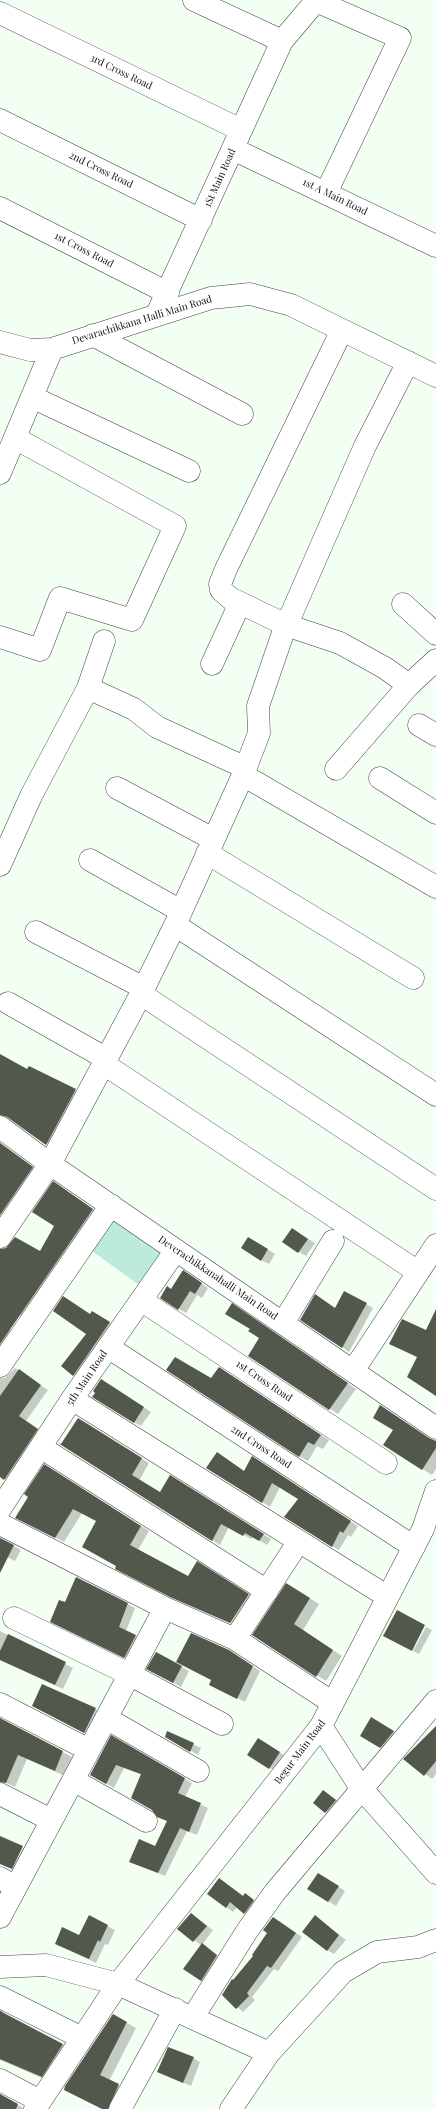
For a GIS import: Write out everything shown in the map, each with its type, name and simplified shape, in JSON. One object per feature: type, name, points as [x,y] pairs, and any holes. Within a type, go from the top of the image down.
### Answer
[{"type":"street","points":[[194,0],[282,41]]},
{"type":"street","name":"1St Main Road","points":[[157,314],[168,293],[282,41],[316,1],[400,38],[326,193]]},
{"type":"street","name":"3rd Cross Road","points":[[0,13],[237,140]]},
{"type":"street","name":"2nd Cross Road","points":[[0,120],[201,220]]},
{"type":"street","name":"1st A Main Road","points":[[237,140],[326,193],[436,246]]},
{"type":"street","name":"1st Cross Road","points":[[0,208],[168,293]]},
{"type":"street","name":"Devarachikkana Halli Main Road","points":[[0,342],[30,350],[52,349],[157,314],[211,298],[250,294],[291,305],[436,376]]},
{"type":"street","points":[[342,330],[291,432],[220,584],[221,590],[230,598],[286,625],[340,643],[385,668],[409,685]]},
{"type":"street","points":[[92,336],[242,414]]},
{"type":"street","points":[[0,473],[52,349]]},
{"type":"street","points":[[0,1237],[50,1164],[143,991],[178,918],[244,772],[259,733],[258,706],[286,625],[365,446],[408,362]]},
{"type":"street","points":[[32,397],[189,471]]},
{"type":"street","points":[[0,637],[40,650],[60,598],[132,620],[175,526],[15,438]]},
{"type":"street","points":[[212,664],[240,603]]},
{"type":"street","points":[[404,604],[436,634]]},
{"type":"street","points":[[0,864],[31,796],[88,688],[104,641]]},
{"type":"street","points":[[336,769],[409,685],[436,660]]},
{"type":"street","points":[[88,688],[134,709],[157,726],[244,772],[436,886]]},
{"type":"street","points":[[380,778],[436,813]]},
{"type":"street","points":[[118,788],[413,978]]},
{"type":"street","points":[[90,860],[178,918],[436,1095]]},
{"type":"street","points":[[36,932],[143,991],[436,1189]]},
{"type":"street","points":[[8,1003],[105,1062],[418,1272]]},
{"type":"street","name":"Deverachikkanahalli Main Road","points":[[0,1127],[50,1164],[436,1428]]},
{"type":"street","points":[[0,1366],[111,1205]]},
{"type":"street","points":[[283,1323],[333,1241]]},
{"type":"street","points":[[353,1370],[436,1246]]},
{"type":"street","name":"5th Main Road","points":[[0,1509],[42,1448],[72,1399],[176,1250]]},
{"type":"street","name":"1st Cross Road","points":[[141,1300],[386,1463]]},
{"type":"street","name":"2nd Cross Road","points":[[108,1347],[424,1537]]},
{"type":"street","points":[[72,1399],[388,1597]]},
{"type":"street","points":[[42,1448],[267,1591]]},
{"type":"street","name":"Begur Main Road","points":[[37,2105],[118,1984],[321,1726],[388,1597],[424,1537],[436,1491]]},
{"type":"street","points":[[0,1524],[165,1608],[234,1639],[333,1703]]},
{"type":"street","points":[[234,1639],[299,1541]]},
{"type":"street","points":[[0,1917],[8,1882],[51,1820],[165,1608]]},
{"type":"street","points":[[14,1618],[129,1674],[222,1724]]},
{"type":"street","points":[[120,2109],[184,2013],[275,1892],[361,1788],[436,1701]]},
{"type":"street","points":[[0,1704],[89,1750]]},
{"type":"street","points":[[106,1718],[198,1771]]},
{"type":"street","points":[[321,1726],[361,1788],[433,1862]]},
{"type":"street","points":[[73,1780],[146,1821]]},
{"type":"street","points":[[0,1794],[51,1820]]},
{"type":"street","points":[[231,2109],[269,2053],[343,1972],[377,1952],[418,1947],[436,1940]]},
{"type":"street","points":[[0,1967],[46,1965],[118,1984],[269,2053]]},
{"type":"street","points":[[0,1997],[82,2038]]},
{"type":"street","points":[[0,2080],[37,2105]]},
{"type":"shaded area","points":[[114,1219],[162,1253],[139,1285],[92,1251]]},
{"type":"building","points":[[0,1054],[27,1069],[29,1066],[76,1089],[46,1145],[7,1117],[0,1115]]},
{"type":"building","points":[[0,1143],[33,1167],[0,1215]]},
{"type":"building","points":[[53,1181],[93,1209],[0,1344],[0,1249],[6,1248],[15,1237],[40,1251],[54,1226],[32,1212]]},
{"type":"building","points":[[292,1228],[308,1239],[298,1253],[282,1242]]},
{"type":"building","points":[[248,1237],[268,1249],[261,1261],[241,1248]]},
{"type":"building","points":[[183,1270],[202,1283],[195,1294],[190,1291],[178,1310],[160,1298],[167,1286],[171,1289]]},
{"type":"building","points":[[344,1291],[367,1303],[342,1348],[300,1320],[315,1294],[335,1308]]},
{"type":"building","points":[[63,1296],[90,1314],[92,1311],[110,1322],[73,1376],[61,1366],[86,1334],[53,1311]]},
{"type":"building","points":[[232,1303],[348,1383],[329,1410],[248,1356],[259,1338],[248,1331],[250,1329],[225,1314]]},
{"type":"building","points":[[436,1309],[436,1396],[407,1377],[417,1357],[389,1344],[402,1319],[426,1330]]},
{"type":"building","points":[[175,1357],[211,1378],[219,1367],[321,1435],[314,1445],[308,1442],[299,1457],[166,1370]]},
{"type":"building","points":[[19,1369],[41,1385],[19,1416],[38,1429],[4,1480],[0,1477],[0,1396]]},
{"type":"building","points":[[101,1379],[144,1407],[134,1423],[92,1397],[95,1393],[93,1391]]},
{"type":"building","points":[[380,1405],[429,1438],[436,1441],[436,1448],[422,1470],[383,1445],[393,1430],[373,1418]]},
{"type":"building","points":[[78,1418],[142,1458],[132,1475],[160,1492],[170,1475],[264,1534],[259,1541],[245,1533],[243,1536],[221,1524],[212,1541],[58,1443],[61,1444]]},
{"type":"building","points":[[217,1452],[244,1471],[252,1456],[351,1521],[343,1533],[340,1531],[332,1547],[284,1517],[298,1499],[272,1483],[262,1503],[206,1468]]},
{"type":"building","points":[[44,1464],[141,1526],[130,1545],[188,1576],[197,1561],[249,1594],[230,1623],[170,1597],[115,1569],[116,1566],[82,1547],[96,1521],[73,1509],[55,1538],[15,1518],[28,1497],[24,1494]]},
{"type":"building","points":[[0,1538],[14,1545],[0,1573]]},
{"type":"building","points":[[76,1577],[128,1603],[119,1627],[136,1635],[124,1658],[50,1622],[59,1600],[65,1602]]},
{"type":"building","points":[[286,1583],[310,1598],[294,1624],[333,1650],[316,1677],[252,1635]]},
{"type":"building","points":[[397,1610],[425,1625],[412,1651],[383,1636]]},
{"type":"building","points":[[191,1633],[229,1650],[253,1666],[237,1699],[209,1685],[211,1680],[176,1662]]},
{"type":"building","points":[[8,1634],[66,1662],[55,1685],[0,1660],[0,1651]]},
{"type":"building","points":[[156,1652],[182,1666],[173,1683],[146,1669]]},
{"type":"building","points":[[42,1684],[96,1708],[84,1733],[32,1706]]},
{"type":"building","points":[[371,1717],[394,1731],[380,1748],[360,1736]]},
{"type":"building","points":[[0,1718],[63,1751],[55,1771],[18,1755],[6,1783],[0,1782]]},
{"type":"building","points":[[436,1726],[436,1761],[424,1776],[403,1759]]},
{"type":"building","points":[[167,1731],[194,1743],[190,1752],[165,1737]]},
{"type":"building","points":[[111,1735],[185,1778],[178,1793],[201,1803],[189,1832],[180,1828],[158,1873],[129,1862],[139,1839],[155,1846],[167,1821],[157,1817],[152,1810],[131,1798],[141,1774],[116,1765],[106,1784],[90,1775]]},
{"type":"building","points":[[258,1738],[280,1752],[269,1769],[247,1755]]},
{"type":"building","points":[[323,1790],[336,1800],[325,1813],[313,1803]]},
{"type":"building","points":[[0,1836],[23,1846],[12,1869],[0,1864]]},
{"type":"building","points":[[318,1873],[339,1886],[328,1902],[307,1889]]},
{"type":"building","points":[[219,1878],[243,1896],[245,1893],[254,1900],[244,1914],[230,1902],[226,1908],[207,1894]]},
{"type":"building","points":[[191,1913],[207,1926],[193,1942],[177,1929]]},
{"type":"building","points":[[89,1915],[108,1925],[100,1942],[98,1940],[89,1959],[55,1944],[62,1927],[79,1935]]},
{"type":"building","points":[[315,1915],[339,1935],[327,1951],[302,1932]]},
{"type":"building","points":[[273,1917],[296,1933],[271,1968],[267,1966],[247,1993],[249,1996],[236,2009],[222,1995],[232,1979],[233,1980],[253,1956],[252,1955],[267,1933],[263,1930]]},
{"type":"building","points":[[202,1943],[217,1955],[201,1981],[183,1969]]},
{"type":"building","points":[[0,2011],[63,2044],[42,2077],[0,2059]]},
{"type":"building","points":[[113,2014],[127,2022],[100,2075],[119,2084],[108,2109],[102,2109],[64,2090],[65,2086]]},
{"type":"building","points":[[168,2047],[194,2057],[183,2083],[157,2072]]},
{"type":"building","points":[[0,2094],[18,2104],[16,2109],[0,2109]]}]
